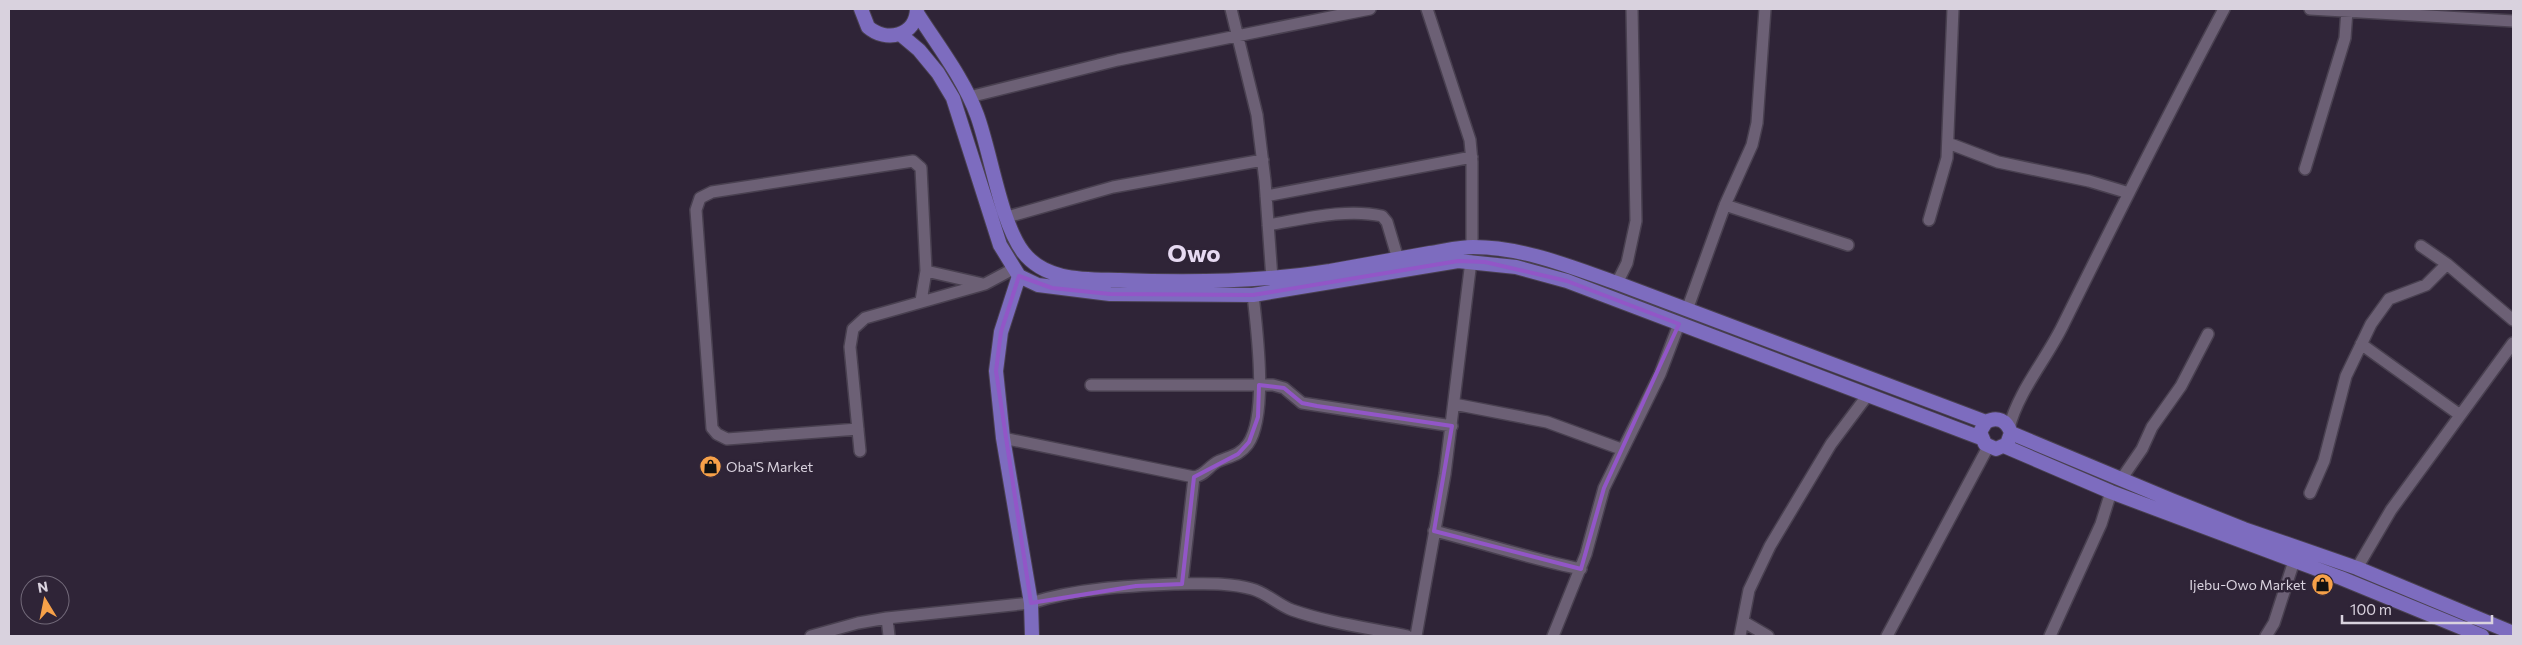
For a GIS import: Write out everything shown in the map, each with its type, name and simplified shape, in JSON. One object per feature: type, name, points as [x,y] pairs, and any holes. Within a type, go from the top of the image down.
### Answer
[{"type":"main road","points":[[862,9],[864,21],[873,31],[886,36],[900,34],[911,26],[917,11]]},
{"type":"main road","points":[[917,11],[969,97],[977,116],[1007,217],[1024,253],[1036,264],[1059,276],[1092,282],[1272,279],[1398,258],[1518,252],[1617,283],[1986,422],[1991,420],[2244,529],[2357,568],[2513,633]]},
{"type":"main road","points":[[900,34],[919,50],[938,73],[953,98],[1000,245],[1016,272],[1038,285],[1110,294],[1253,295],[1327,284],[1416,267],[1471,254],[1567,281],[1867,396],[1984,442],[1996,449],[2004,446],[2009,440],[2007,427]]},
{"type":"main road","points":[[1016,272],[997,352],[996,391],[1031,603],[1032,636]]},
{"type":"main road","points":[[1225,281],[1228,296]]},
{"type":"main road","points":[[1984,442],[1980,432],[1986,422]]},
{"type":"main road","points":[[2004,446],[2111,492],[2341,578],[2482,636]]},
{"type":"street","points":[[1231,9],[1257,115],[1263,160],[1272,279]]},
{"type":"street","points":[[969,97],[1118,60],[1370,9]]},
{"type":"street","points":[[1416,636],[1452,426],[1471,254],[1472,157],[1466,126],[1427,9]]},
{"type":"street","points":[[1617,283],[1627,263],[1636,221],[1632,9]]},
{"type":"street","points":[[1687,310],[1725,205],[1752,145],[1757,123],[1764,9]]},
{"type":"street","points":[[1928,220],[1946,158],[1948,142],[1953,9]]},
{"type":"street","points":[[2007,427],[2013,411],[2056,340],[2224,9]]},
{"type":"street","points":[[2310,9],[2513,21]]},
{"type":"street","points":[[2305,168],[2345,38],[2347,10]]},
{"type":"street","points":[[1948,142],[1998,162],[2089,181],[2129,193]]},
{"type":"street","points":[[1266,196],[1472,157]]},
{"type":"street","points":[[1007,217],[1113,187],[1263,160]]},
{"type":"street","points":[[858,429],[727,439],[717,434],[712,428],[696,210],[700,198],[712,192],[913,161],[921,168],[926,271],[921,301]]},
{"type":"street","points":[[1725,205],[1848,245]]},
{"type":"street","points":[[1268,225],[1332,215],[1360,213],[1382,216],[1387,222],[1398,258]]},
{"type":"street","points":[[2422,246],[2447,264],[2513,320]]},
{"type":"street","points":[[2310,493],[2324,461],[2346,376],[2360,344],[2380,308],[2389,299],[2416,291],[2426,285],[2447,264]]},
{"type":"street","points":[[926,271],[985,284]]},
{"type":"street","points":[[860,451],[850,347],[853,329],[865,318],[985,284],[1016,272]]},
{"type":"street","points":[[1003,438],[1194,477],[1206,473],[1219,461],[1238,454],[1249,442],[1258,417],[1253,295]]},
{"type":"street","points":[[1553,636],[1580,570],[1604,488],[1660,374],[1679,324]]},
{"type":"street","points":[[2122,478],[2142,449],[2152,427],[2181,386],[2208,334]]},
{"type":"street","points":[[2357,568],[2391,510],[2513,343]]},
{"type":"street","points":[[2360,344],[2460,415]]},
{"type":"street","points":[[1091,385],[1258,385],[1284,388],[1302,402],[1309,404],[1452,426]]},
{"type":"street","points":[[1740,636],[1749,590],[1770,546],[1831,444],[1867,396]]},
{"type":"street","points":[[1454,404],[1547,422],[1622,449]]},
{"type":"street","points":[[1887,636],[1984,442]]},
{"type":"street","points":[[1182,584],[1194,477]]},
{"type":"street","points":[[2050,636],[2101,524],[2111,492]]},
{"type":"street","points":[[1434,531],[1489,544],[1539,561],[1580,570]]},
{"type":"street","points":[[2266,636],[2274,623],[2294,561]]},
{"type":"street","points":[[817,635],[858,623],[887,618],[1031,603],[1052,596],[1136,586],[1222,583],[1254,589],[1291,610],[1320,619],[1407,636]]},
{"type":"street","points":[[887,618],[889,636]]},
{"type":"street","points":[[1744,622],[1768,636]]},
{"type":"highlighted area","points":[[1458,261],[1485,262],[1567,281],[1679,324],[1604,488],[1581,569],[1434,531],[1452,426],[1302,403],[1284,388],[1259,385],[1258,417],[1249,442],[1238,454],[1194,477],[1182,584],[1136,586],[1031,603],[996,371],[1001,332],[1019,276],[1052,288],[1110,294],[1253,295]]},
{"type":"place","name":"Oba'S Market","points":[[710,467]]},
{"type":"place","name":"Ijebu-Owo Market","points":[[2322,585]]},
{"type":"district","name":"Owo","points":[[1194,254]]}]
